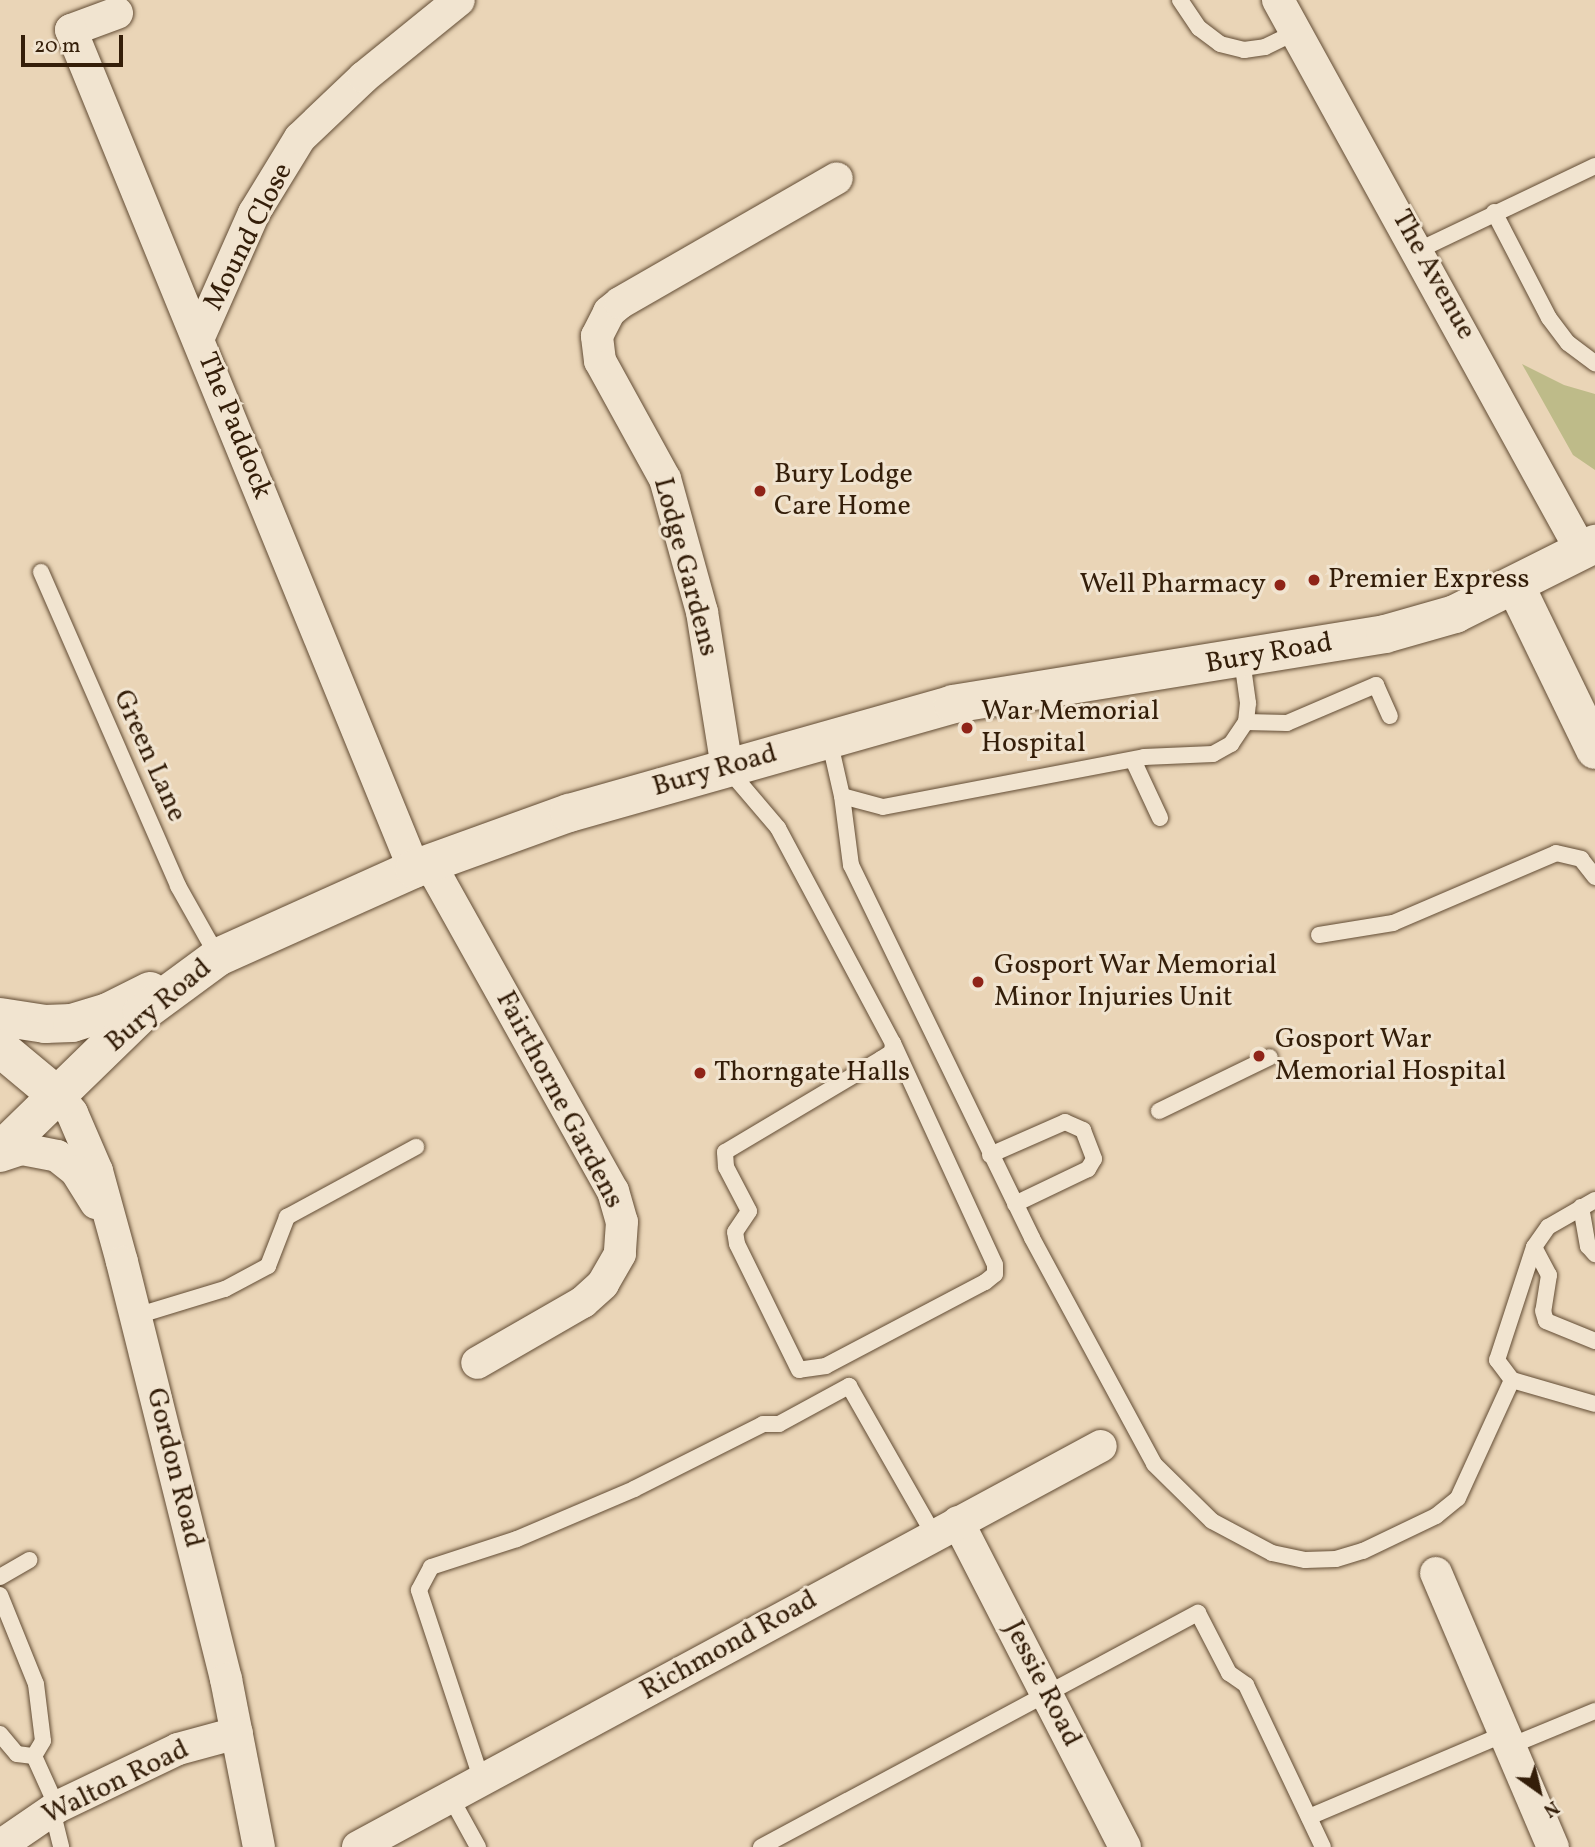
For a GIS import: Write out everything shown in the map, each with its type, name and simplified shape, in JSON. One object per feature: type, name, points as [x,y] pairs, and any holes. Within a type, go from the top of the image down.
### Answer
[{"type":"main road","name":"Bury Road","points":[[0,1151],[60,1098],[105,1050],[160,998],[218,957],[422,867],[569,813],[953,704],[1242,660],[1385,634],[1455,614],[1516,587],[1589,548]]},
{"type":"main road","points":[[1516,587],[1595,750]]},
{"type":"main road","points":[[0,1017],[45,1024],[83,1021],[218,957]]},
{"type":"main road","points":[[0,1048],[60,1098]]},
{"type":"street","name":"Mound Close","points":[[199,338],[254,213],[300,138],[364,77],[459,0]]},
{"type":"street","name":"The Avenue","points":[[1278,0],[1589,548]]},
{"type":"street","name":"The Paddock","points":[[117,13],[71,30],[422,867]]},
{"type":"street","name":"Lodge Gardens","points":[[727,768],[702,612],[666,478],[600,362],[597,336],[601,323],[620,303],[837,178]]},
{"type":"street","name":"Fairthorne Gardens","points":[[422,867],[613,1191],[622,1222],[620,1254],[603,1284],[583,1302],[477,1363]]},
{"type":"street","points":[[97,1171],[82,1100],[87,1076],[105,1050]]},
{"type":"street","name":"Gordon Road","points":[[60,1098],[76,1120],[97,1171],[122,1262],[237,1734],[259,1847]]},
{"type":"street","points":[[0,1156],[17,1149],[33,1149],[71,1166],[102,1214],[122,1262]]},
{"type":"street","name":"Richmond Road","points":[[358,1847],[1101,1446]]},
{"type":"street","name":"Jessie Road","points":[[946,1528],[1045,1692],[1125,1847]]},
{"type":"street","points":[[1436,1573],[1553,1847]]},
{"type":"street","name":"Walton Road","points":[[0,1846],[55,1809],[178,1749],[237,1734]]},
{"type":"lane","points":[[1180,0],[1199,27],[1220,44],[1244,50],[1265,47],[1296,32]]},
{"type":"lane","points":[[1419,250],[1595,166]]},
{"type":"lane","points":[[1494,212],[1549,318],[1568,343],[1595,363]]},
{"type":"lane","name":"Green Lane","points":[[41,572],[172,873],[218,957]]},
{"type":"lane","points":[[842,796],[873,806],[896,806],[1133,760],[1213,754],[1231,744],[1245,722],[1248,703],[1242,660]]},
{"type":"lane","points":[[1245,722],[1287,723],[1376,685],[1390,716]]},
{"type":"lane","points":[[829,739],[842,796],[851,865],[990,1155],[1154,1464],[1212,1521],[1272,1553],[1305,1560],[1336,1559],[1363,1551],[1447,1508],[1464,1486],[1512,1380]]},
{"type":"lane","points":[[1133,760],[1160,818]]},
{"type":"lane","points":[[727,768],[778,828],[893,1043],[990,1247],[995,1274],[826,1366],[799,1370],[737,1244],[735,1232],[749,1211],[726,1167],[725,1152],[892,1052],[893,1043]]},
{"type":"lane","points":[[1318,935],[1393,923],[1556,853],[1581,859],[1595,877]]},
{"type":"lane","points":[[1159,1111],[1269,1057]]},
{"type":"lane","points":[[990,1155],[1065,1122],[1083,1130],[1094,1159],[1088,1169],[1015,1204]]},
{"type":"lane","points":[[136,1315],[225,1289],[268,1266],[287,1217],[416,1147]]},
{"type":"lane","points":[[1588,1203],[1548,1227],[1534,1247],[1497,1353],[1500,1367],[1512,1380],[1595,1404]]},
{"type":"lane","points":[[1588,1203],[1588,1246],[1595,1254]]},
{"type":"lane","points":[[1534,1247],[1549,1275],[1543,1311],[1546,1321],[1595,1341]]},
{"type":"lane","points":[[482,1781],[419,1590],[431,1567],[517,1539],[634,1489],[763,1424],[779,1424],[849,1386],[946,1528]]},
{"type":"lane","points":[[0,1577],[29,1560]]},
{"type":"lane","points":[[0,1595],[36,1684],[43,1741],[34,1756]]},
{"type":"lane","points":[[761,1847],[1045,1692],[1198,1613],[1229,1673],[1246,1685],[1323,1847]]},
{"type":"lane","points":[[1309,1817],[1507,1740],[1595,1711]]},
{"type":"lane","points":[[0,1734],[18,1754],[34,1756]]},
{"type":"lane","points":[[34,1756],[55,1809],[61,1847]]},
{"type":"lane","points":[[451,1798],[478,1847]]},
{"type":"shaded area","points":[[1522,364],[1564,385],[1595,394],[1595,470],[1573,455]]},
{"type":"place","name":"Bury Lodge Care Home","points":[[760,491]]},
{"type":"place","name":"Premier Express","points":[[1314,580]]},
{"type":"place","name":"Well Pharmacy","points":[[1280,585]]},
{"type":"place","name":"War Memorial Hospital","points":[[967,728]]},
{"type":"place","name":"Gosport War Memorial Minor Injuries Unit","points":[[978,982]]},
{"type":"place","name":"Gosport War Memorial Hospital","points":[[1259,1056]]},
{"type":"place","name":"Thorngate Halls","points":[[700,1073]]}]
